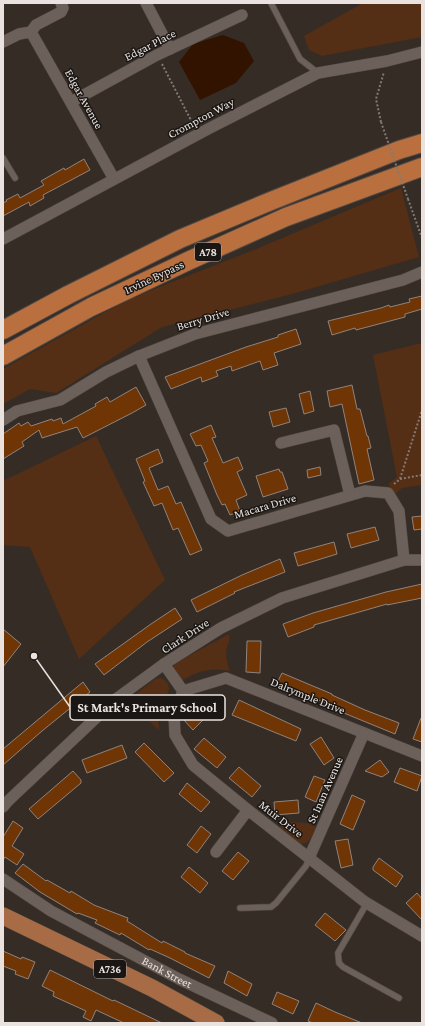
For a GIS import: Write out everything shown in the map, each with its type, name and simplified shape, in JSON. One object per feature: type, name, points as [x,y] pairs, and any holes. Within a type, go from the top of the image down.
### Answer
[{"type":"highway","name":"Irvine Bypass","points":[[3,330],[68,294],[180,240],[271,201],[399,150],[422,143]]},
{"type":"highway","name":"Irvine Bypass","points":[[3,356],[91,307],[195,258],[286,217],[422,167]]},
{"type":"main road","name":"Bank Street","points":[[3,916],[152,988],[216,1023]]},
{"type":"street","points":[[146,3],[170,49]]},
{"type":"street","points":[[3,42],[19,34],[31,32],[36,25],[61,12],[64,4]]},
{"type":"street","name":"Edgar Place","points":[[71,102],[157,55],[242,15]]},
{"type":"street","name":"Edgar Avenue","points":[[31,32],[114,179]]},
{"type":"street","name":"Crompton Way","points":[[3,239],[198,134],[318,73],[387,61],[422,52]]},
{"type":"street","name":"Berry Drive","points":[[3,420],[17,411],[60,400],[106,372],[139,356],[195,334],[403,280],[422,272]]},
{"type":"street","name":"Macara Drive","points":[[139,356],[211,519],[228,530],[365,491],[384,493]]},
{"type":"street","points":[[281,443],[334,430],[350,495]]},
{"type":"street","points":[[384,493],[388,494],[399,512],[404,560]]},
{"type":"street","name":"Clark Drive","points":[[3,807],[116,699],[164,664],[221,628],[282,598],[404,560],[422,560]]},
{"type":"street","points":[[164,664],[183,691]]},
{"type":"street","name":"Dalrymple Drive","points":[[183,691],[226,678],[422,756]]},
{"type":"street","name":"Muir Drive","points":[[183,691],[174,715],[175,735],[193,765],[367,903],[422,936]]},
{"type":"street","name":"St Inan Avenue","points":[[309,858],[364,733]]},
{"type":"street","points":[[216,852],[248,810]]},
{"type":"street","name":"Bank Street","points":[[3,879],[51,911],[179,979],[272,1023]]},
{"type":"lane","points":[[271,3],[300,59],[318,73]]},
{"type":"lane","points":[[3,158],[15,178]]},
{"type":"lane","points":[[240,908],[271,907],[276,903],[306,866],[309,858]]},
{"type":"lane","points":[[367,903],[338,953],[339,963],[342,967],[399,998]]},
{"type":"path","points":[[157,55],[198,134]]},
{"type":"path","points":[[387,61],[376,99],[381,122],[422,238]]},
{"type":"path","points":[[400,479],[422,410]]},
{"type":"path","points":[[384,493],[400,479],[422,475]]},
{"type":"shaded area","points":[[363,3],[422,3],[422,37],[322,56],[309,50],[304,36]]},
{"type":"shaded area","points":[[223,35],[244,43],[254,61],[236,83],[200,100],[179,62],[193,44]]},
{"type":"shaded area","points":[[401,188],[419,257],[292,294],[162,327],[56,393],[30,389],[3,404],[3,369],[129,299],[254,250]]},
{"type":"shaded area","points":[[422,343],[422,485],[402,488],[395,494],[388,484],[397,477],[373,355]]},
{"type":"shaded area","points":[[96,436],[165,580],[79,659],[30,547],[3,545],[3,481]]},
{"type":"shaded area","points":[[229,634],[226,656],[230,671],[216,669],[205,671],[194,674],[182,680],[174,674],[174,664]]},
{"type":"shaded area","points":[[161,678],[166,682],[169,689],[160,707],[158,718],[159,730],[140,714],[130,710],[117,709],[155,679]]},
{"type":"shaded area","points":[[291,822],[307,823],[316,827],[309,841],[300,844],[279,827]]},
{"type":"building","points":[[84,159],[90,170],[43,195],[44,198],[30,206],[29,202],[3,216],[3,203],[7,201],[6,200],[18,194],[20,198],[44,185],[41,181]]},
{"type":"building","points":[[422,296],[422,309],[405,314],[405,317],[356,330],[355,328],[332,335],[328,321],[389,305],[390,307],[410,302],[409,299]]},
{"type":"building","points":[[296,329],[301,344],[274,353],[278,365],[263,370],[260,361],[232,371],[231,366],[216,371],[218,376],[202,382],[201,377],[171,389],[165,377],[246,347],[278,337],[278,335]]},
{"type":"building","points":[[352,385],[357,409],[360,409],[371,448],[367,449],[374,480],[359,484],[342,404],[330,407],[327,391]]},
{"type":"building","points":[[136,387],[146,405],[132,413],[83,438],[77,427],[42,438],[39,430],[22,442],[24,446],[3,459],[3,434],[19,423],[21,426],[28,422],[31,426],[52,419],[53,421],[61,418],[63,424],[96,406],[95,404],[107,397],[110,402]]},
{"type":"building","points":[[310,391],[314,411],[304,414],[299,394]]},
{"type":"building","points":[[286,408],[290,422],[273,427],[269,412]]},
{"type":"building","points":[[211,425],[216,437],[212,438],[223,463],[238,457],[243,469],[237,472],[247,495],[236,500],[240,511],[230,515],[225,504],[222,505],[217,495],[204,463],[208,461],[201,445],[196,446],[190,434]]},
{"type":"building","points":[[158,449],[163,462],[149,468],[158,490],[168,486],[176,504],[181,502],[202,550],[190,555],[178,528],[173,530],[162,503],[154,506],[143,482],[145,481],[136,459]]},
{"type":"building","points":[[320,467],[321,475],[308,478],[307,470]]},
{"type":"building","points":[[279,469],[280,472],[282,472],[288,489],[263,497],[256,476]]},
{"type":"building","points":[[422,516],[422,529],[414,530],[412,517]]},
{"type":"building","points":[[375,527],[379,540],[351,548],[347,534]]},
{"type":"building","points":[[334,542],[337,554],[298,566],[294,553]]},
{"type":"building","points":[[280,559],[285,572],[234,592],[235,593],[197,612],[191,600],[242,575]]},
{"type":"building","points":[[422,584],[422,598],[387,604],[314,625],[314,627],[288,637],[283,624],[313,613],[386,592]]},
{"type":"building","points":[[175,608],[182,619],[147,642],[104,675],[95,664],[151,624]]},
{"type":"building","points":[[3,629],[21,644],[3,667]]},
{"type":"building","points":[[247,641],[261,641],[260,673],[246,672]]},
{"type":"building","points":[[282,673],[365,710],[399,723],[395,734],[277,683]]},
{"type":"building","points":[[83,682],[90,692],[3,765],[3,749]]},
{"type":"building","points":[[203,699],[213,710],[193,730],[183,719]]},
{"type":"building","points":[[239,700],[301,729],[296,741],[232,715]]},
{"type":"building","points":[[422,718],[422,742],[413,739]]},
{"type":"building","points":[[321,737],[334,758],[324,765],[310,744]]},
{"type":"building","points":[[204,738],[226,757],[217,768],[194,749]]},
{"type":"building","points":[[144,743],[174,773],[164,782],[135,752]]},
{"type":"building","points":[[122,745],[127,758],[87,773],[82,760]]},
{"type":"building","points":[[380,760],[389,772],[382,777],[365,771]]},
{"type":"building","points":[[239,767],[261,786],[252,797],[229,778]]},
{"type":"building","points":[[400,768],[422,776],[417,791],[394,782]]},
{"type":"building","points":[[73,771],[81,780],[81,783],[38,819],[29,809]]},
{"type":"building","points":[[314,776],[325,780],[316,802],[305,797]]},
{"type":"building","points":[[187,783],[210,802],[201,812],[179,794]]},
{"type":"building","points":[[352,795],[365,801],[353,830],[340,824]]},
{"type":"building","points":[[298,800],[299,813],[275,815],[274,802]]},
{"type":"building","points":[[13,821],[23,828],[12,846],[24,854],[17,865],[5,857],[3,860],[3,837]]},
{"type":"building","points":[[201,826],[211,834],[197,853],[187,845]]},
{"type":"building","points":[[348,839],[353,865],[341,868],[335,841]]},
{"type":"building","points":[[238,852],[249,861],[233,880],[222,871]]},
{"type":"building","points":[[379,858],[403,876],[396,887],[373,870],[373,867]]},
{"type":"building","points":[[23,864],[46,881],[47,880],[70,893],[71,891],[94,905],[128,918],[127,921],[162,943],[163,941],[185,953],[215,966],[209,978],[170,958],[150,949],[149,950],[121,933],[120,935],[95,923],[97,920],[78,913],[77,914],[40,892],[15,873]]},
{"type":"building","points":[[189,867],[208,883],[200,893],[181,877]]},
{"type":"building","points":[[417,893],[422,899],[422,920],[406,903]]},
{"type":"building","points":[[325,913],[346,930],[335,941],[315,925]]},
{"type":"building","points":[[3,951],[21,959],[22,957],[35,962],[28,979],[15,974],[16,971],[3,966]]},
{"type":"building","points":[[50,970],[162,1023],[124,1023],[96,1010],[91,1021],[83,1017],[86,1011],[53,996],[54,992],[42,986]]},
{"type":"building","points":[[228,971],[252,984],[247,996],[224,983]]},
{"type":"building","points":[[277,992],[299,1001],[293,1014],[272,1004]]},
{"type":"building","points":[[316,1003],[362,1023],[313,1023],[308,1021]]},
{"type":"place","name":"St Mark's Primary School","points":[[34,656]]}]
